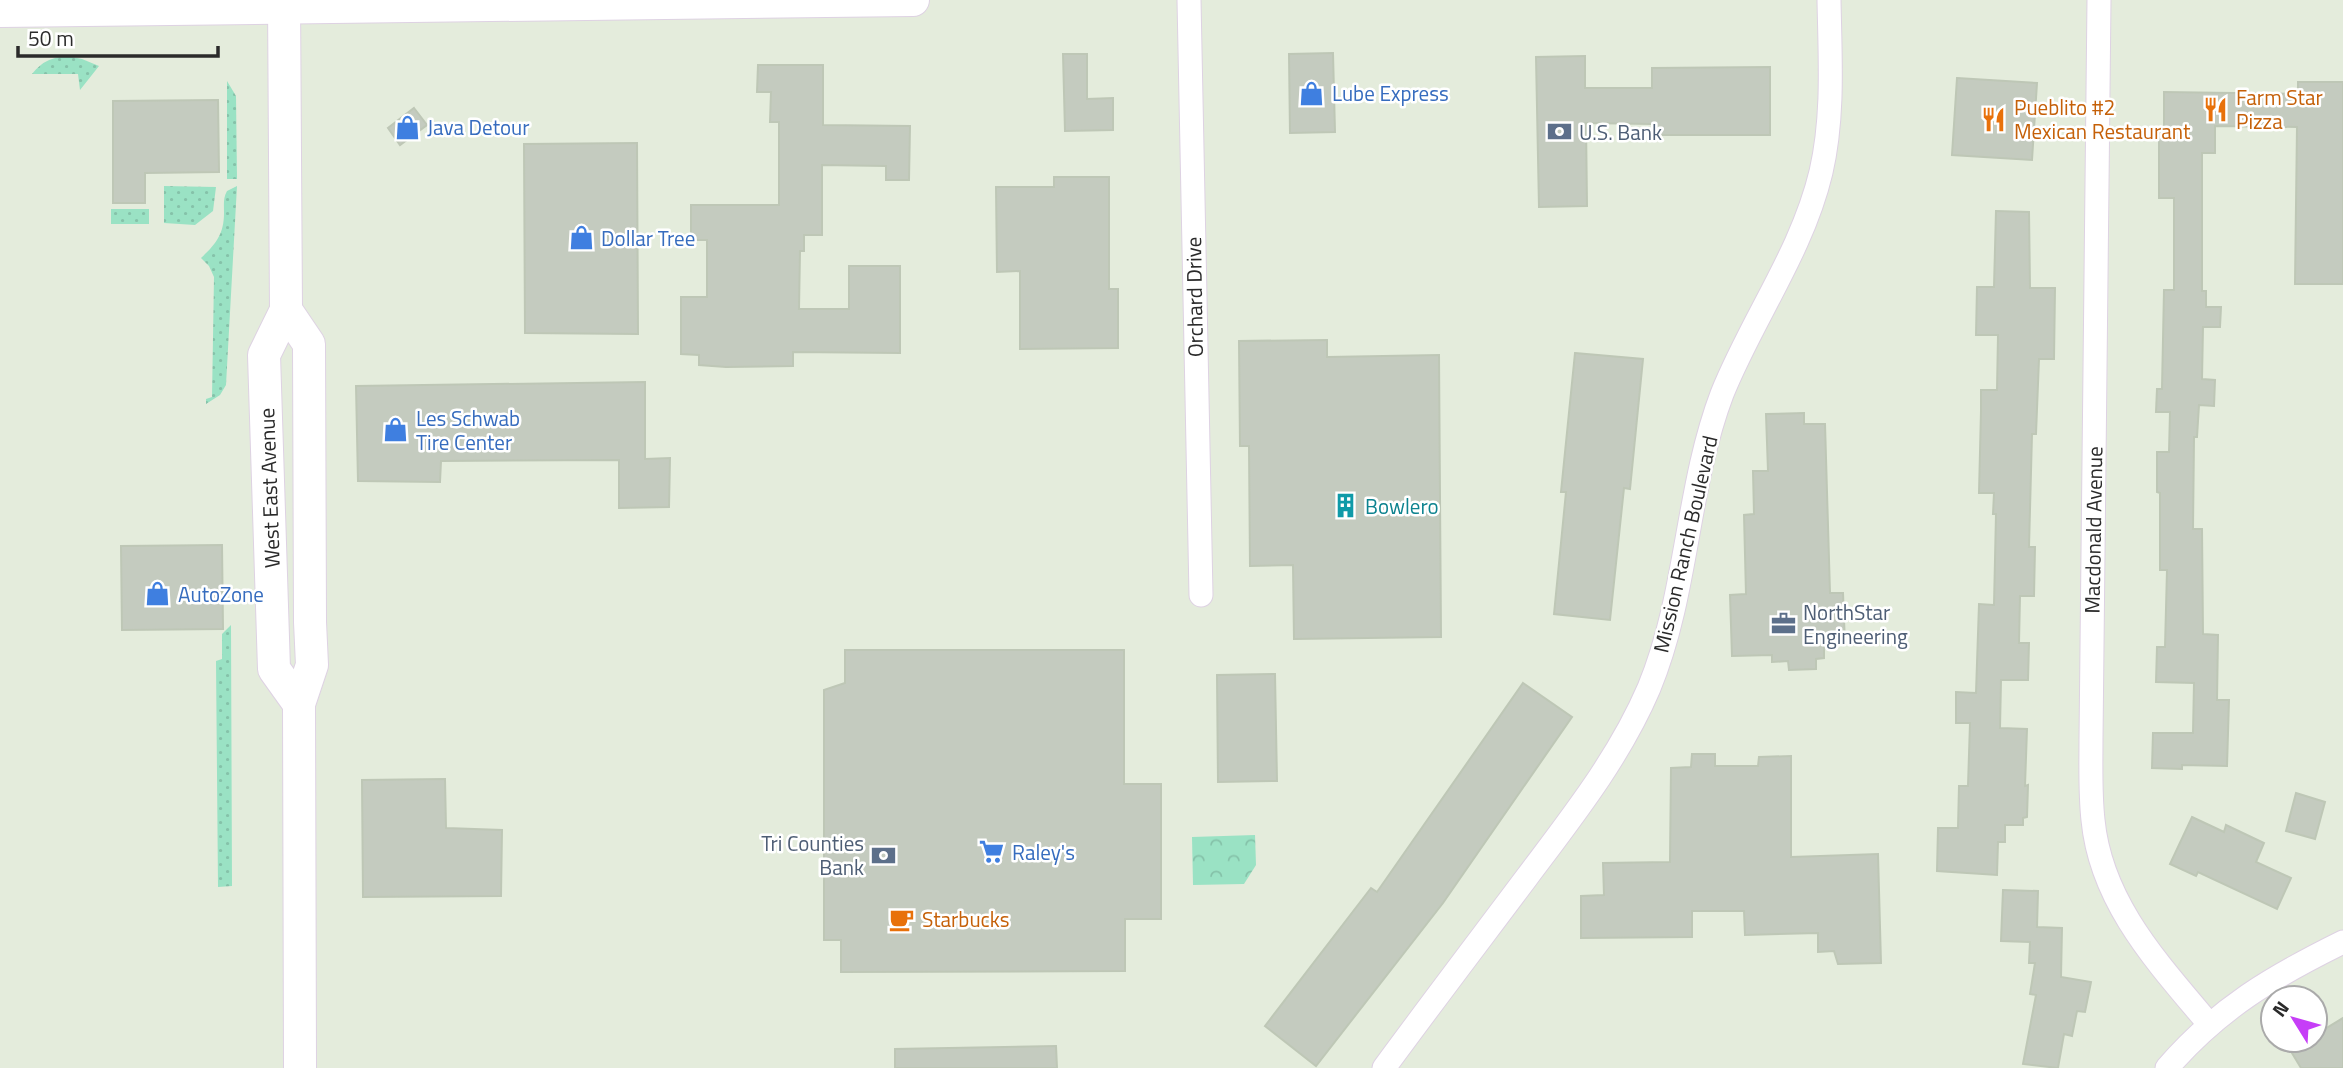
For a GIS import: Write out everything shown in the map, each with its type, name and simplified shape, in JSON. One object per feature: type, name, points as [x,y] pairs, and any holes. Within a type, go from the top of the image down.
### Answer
[{"type":"main road","points":[[0,10],[284,3],[913,0]]},
{"type":"main road","name":"West East Avenue","points":[[284,3],[286,310],[264,355],[274,669],[299,704]]},
{"type":"main road","name":"West East Avenue","points":[[286,310],[309,344],[312,665],[299,704],[300,1068]]},
{"type":"street","name":"Orchard Drive","points":[[1189,0],[1200,595]]},
{"type":"street","name":"Mission Ranch Boulevard","points":[[1384,1068],[1587,797],[1622,744],[1647,691],[1662,653],[1676,603],[1713,419],[1734,367],[1800,232],[1821,173],[1829,108],[1829,0]]},
{"type":"street","name":"Macdonald Avenue","points":[[2099,0],[2091,739],[2093,822],[2106,877],[2131,928],[2209,1024]]},
{"type":"street","points":[[2167,1068],[2209,1024],[2245,996],[2300,963],[2343,943]]},
{"type":"green space","points":[[67,56],[99,66],[80,90],[78,74],[32,74],[47,61]]},
{"type":"green space","points":[[227,81],[236,96],[237,179],[227,179]]},
{"type":"green space","points":[[164,186],[216,187],[213,211],[195,225],[164,223]]},
{"type":"green space","points":[[237,186],[226,385],[220,395],[206,404],[206,399],[212,397],[214,277],[201,258],[221,233],[227,191]]},
{"type":"green space","points":[[111,209],[149,209],[149,224],[111,224]]},
{"type":"green space","points":[[231,625],[232,886],[218,887],[216,661],[222,659],[222,634]]},
{"type":"green space","points":[[1255,835],[1256,865],[1244,884],[1193,885],[1192,837]]},
{"type":"building","name":"Lube Express","points":[[1333,53],[1335,132],[1290,133],[1289,54]]},
{"type":"building","points":[[1063,54],[1087,54],[1087,99],[1113,98],[1113,130],[1065,131]]},
{"type":"building","points":[[1585,56],[1585,88],[1652,88],[1652,68],[1770,67],[1770,135],[1652,135],[1652,124],[1586,123],[1587,206],[1539,207],[1536,57]]},
{"type":"building","points":[[758,65],[823,65],[823,125],[910,126],[909,180],[886,180],[886,166],[822,165],[822,235],[804,235],[804,251],[800,251],[799,309],[849,309],[849,266],[900,266],[900,353],[793,352],[793,366],[726,367],[699,365],[699,355],[681,354],[681,297],[707,297],[707,240],[691,240],[691,205],[779,205],[779,122],[770,122],[771,92],[757,92]]},
{"type":"building","name":"Pueblito #2 Mexican Restaurant","points":[[1957,78],[2037,83],[2032,160],[1952,155]]},
{"type":"building","points":[[2298,82],[2343,82],[2343,284],[2295,284],[2297,127],[2215,126],[2215,153],[2202,153],[2202,291],[2206,291],[2206,307],[2221,307],[2220,327],[2203,327],[2202,379],[2215,380],[2214,406],[2199,405],[2197,437],[2194,437],[2193,529],[2202,529],[2203,634],[2218,635],[2217,700],[2229,700],[2227,766],[2182,765],[2182,769],[2152,768],[2153,733],[2193,733],[2194,683],[2156,682],[2157,647],[2165,647],[2167,570],[2160,570],[2157,452],[2169,452],[2170,412],[2156,412],[2157,389],[2162,389],[2164,290],[2174,290],[2174,198],[2159,198],[2159,128],[2164,128],[2164,92],[2298,94]]},
{"type":"building","points":[[218,100],[219,172],[145,173],[145,203],[113,203],[113,101]]},
{"type":"building","points":[[414,108],[427,125],[400,145],[388,128]]},
{"type":"building","name":"Dollar Tree","points":[[637,143],[638,334],[525,333],[524,144]]},
{"type":"building","points":[[1054,177],[1109,177],[1109,289],[1118,289],[1118,348],[1020,349],[1020,271],[997,272],[996,187],[1054,187]]},
{"type":"building","points":[[1996,211],[2029,212],[2030,288],[2055,288],[2054,359],[2039,359],[2036,434],[2032,434],[2029,547],[2035,547],[2034,596],[2020,596],[2019,643],[2029,643],[2028,680],[2001,680],[2000,728],[2027,729],[2027,817],[2023,818],[2023,825],[2005,825],[2005,842],[1998,842],[1997,875],[1937,871],[1938,828],[1958,828],[1959,786],[1968,786],[1970,723],[1956,723],[1956,692],[1976,693],[1979,604],[1994,605],[1994,493],[1979,493],[1981,390],[1997,390],[1998,335],[1976,335],[1977,287],[1994,287]]},
{"type":"building","name":"Bowlero","points":[[1327,340],[1327,357],[1439,355],[1441,637],[1294,639],[1293,565],[1250,566],[1249,446],[1240,446],[1239,341]]},
{"type":"building","points":[[1575,353],[1643,359],[1630,489],[1624,488],[1610,620],[1554,614],[1566,492],[1561,492]]},
{"type":"building","points":[[645,382],[645,459],[670,458],[669,507],[619,508],[619,460],[441,461],[440,482],[358,481],[356,386]]},
{"type":"building","points":[[1804,413],[1804,424],[1825,424],[1830,593],[1843,593],[1845,644],[1824,645],[1824,658],[1816,659],[1816,669],[1789,670],[1788,661],[1772,662],[1772,655],[1732,656],[1730,595],[1746,594],[1744,515],[1754,514],[1753,471],[1768,471],[1766,414]]},
{"type":"building","points":[[222,545],[223,629],[122,630],[121,546]]},
{"type":"building","name":"Raley's","points":[[845,650],[1124,650],[1124,784],[1161,784],[1161,919],[1125,919],[1125,971],[841,972],[841,940],[824,940],[824,690],[845,683]]},
{"type":"building","points":[[1275,674],[1277,781],[1218,782],[1217,675]]},
{"type":"building","points":[[1523,683],[1572,717],[1443,903],[1316,1066],[1265,1026],[1371,888],[1377,892]]},
{"type":"building","points":[[1692,754],[1715,754],[1715,766],[1758,766],[1759,757],[1791,756],[1791,857],[1878,854],[1881,963],[1838,964],[1834,951],[1818,952],[1818,933],[1745,935],[1744,911],[1692,911],[1692,937],[1581,938],[1581,896],[1604,895],[1603,863],[1670,862],[1671,768],[1691,767]]},
{"type":"building","points":[[445,779],[446,828],[502,830],[501,896],[363,897],[362,780]]},
{"type":"building","points":[[2296,793],[2325,802],[2315,839],[2286,831]]},
{"type":"building","points":[[2192,817],[2224,832],[2226,825],[2264,843],[2256,862],[2291,878],[2277,909],[2198,872],[2196,876],[2170,864]]},
{"type":"building","points":[[2003,890],[2038,891],[2037,927],[2062,928],[2061,977],[2091,982],[2085,1012],[2077,1011],[2072,1036],[2064,1034],[2058,1068],[2023,1064],[2036,995],[2030,994],[2035,963],[2029,963],[2030,942],[2001,941]]},
{"type":"building","points":[[2343,1018],[2343,1068],[2301,1068],[2293,1054],[2329,1054],[2329,1026]]},
{"type":"building","points":[[1056,1046],[1057,1068],[895,1068],[895,1049]]},
{"type":"place","name":"Lube Express","points":[[1312,93]]},
{"type":"place","name":"Farm Star Pizza","points":[[2216,109]]},
{"type":"place","name":"Pueblito #2 Mexican Restaurant","points":[[1994,119]]},
{"type":"place","name":"Java Detour","points":[[407,127]]},
{"type":"place","name":"U.S. Bank","points":[[1559,132]]},
{"type":"place","name":"Dollar Tree","points":[[581,238]]},
{"type":"place","name":"Les Schwab Tire Center","points":[[396,430]]},
{"type":"place","name":"Bowlero","points":[[1345,506]]},
{"type":"place","name":"AutoZone","points":[[158,594]]},
{"type":"place","name":"NorthStar Engineering","points":[[1783,624]]},
{"type":"place","name":"Raley's","points":[[992,852]]},
{"type":"place","name":"Tri Counties Bank","points":[[884,855]]},
{"type":"place","name":"Starbucks","points":[[902,919]]}]
